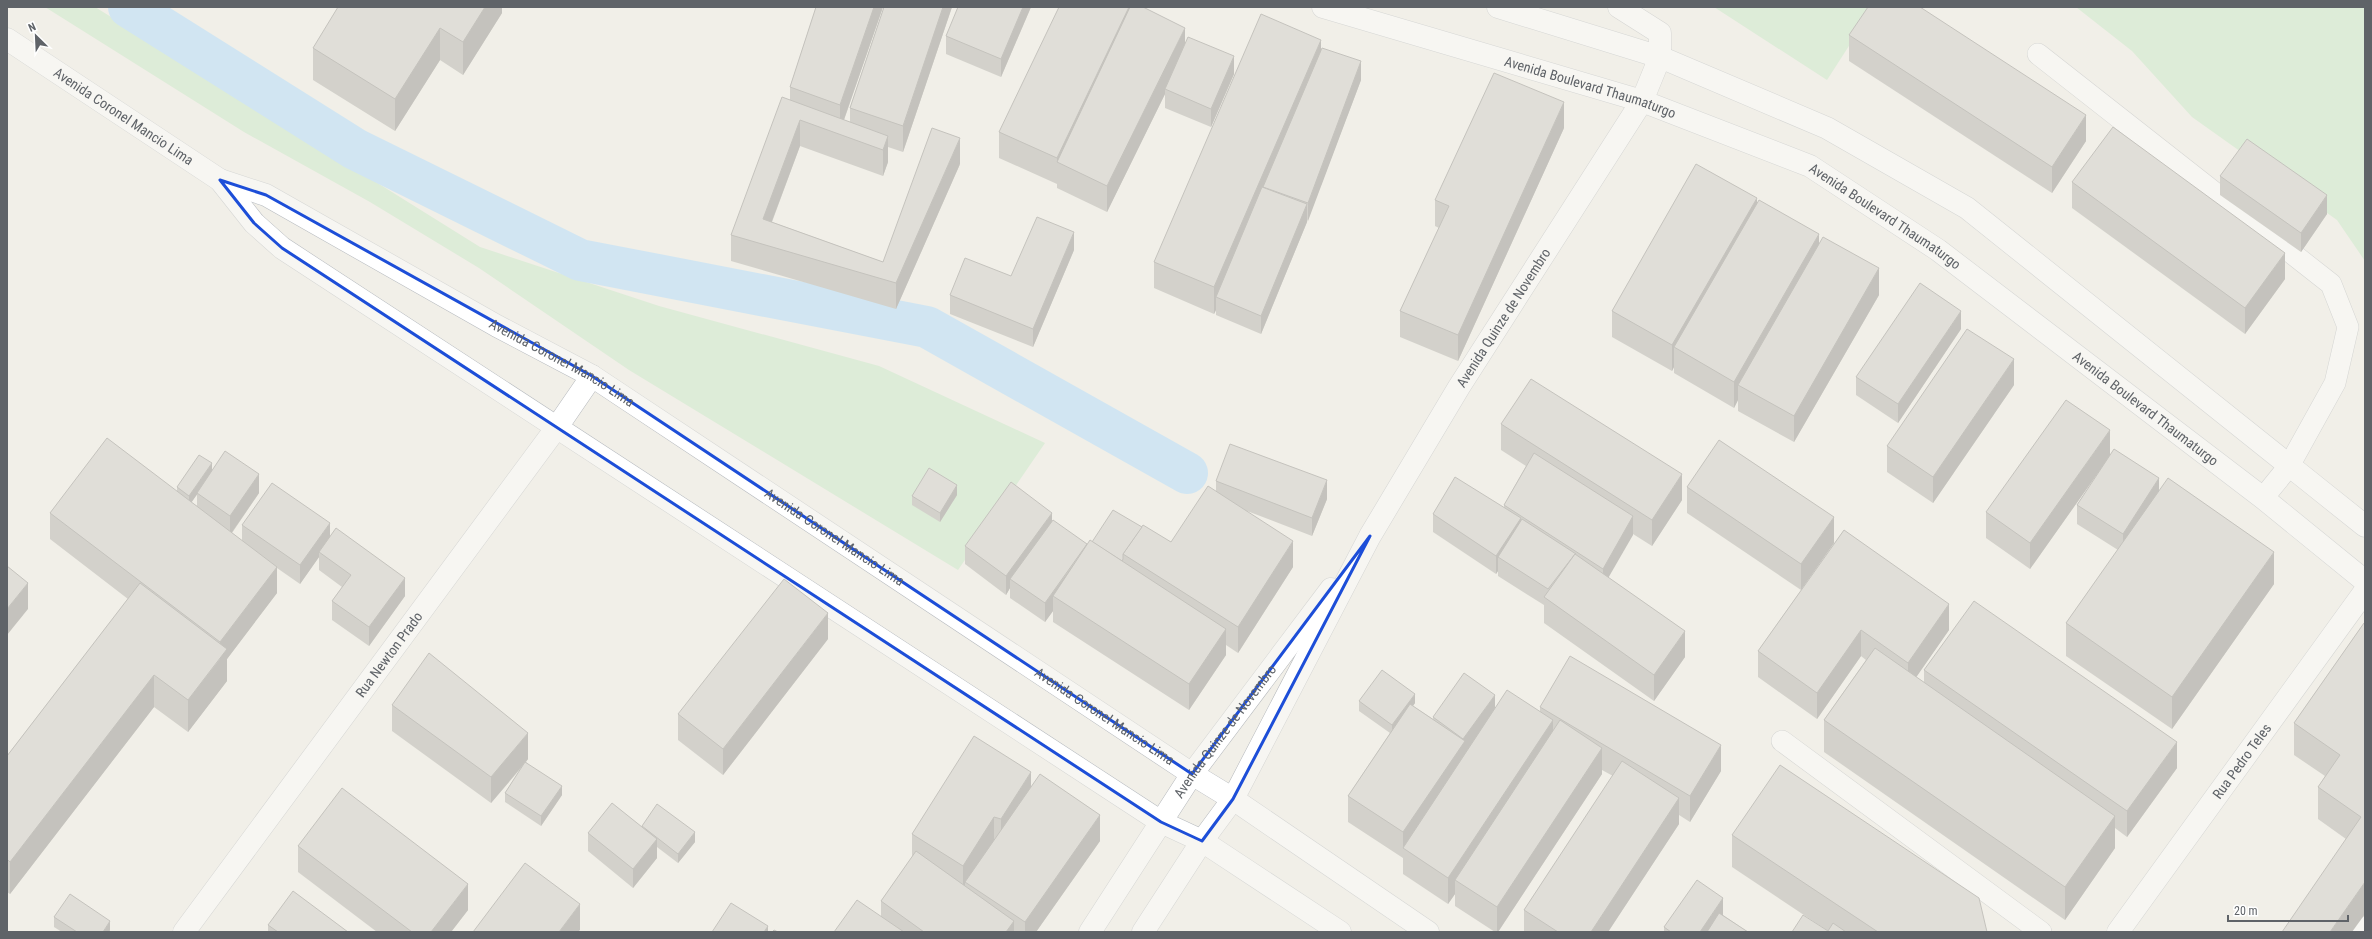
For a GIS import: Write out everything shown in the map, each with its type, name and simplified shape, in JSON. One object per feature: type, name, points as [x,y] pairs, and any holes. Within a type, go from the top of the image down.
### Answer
[{"type":"main road","name":"Avenida Boulevard Thaumaturgo","points":[[1323,7],[1642,101],[1810,166],[1938,250],[2263,498],[2365,581]]},
{"type":"main road","points":[[1498,7],[1660,56],[1827,128],[1967,208],[2365,526]]},
{"type":"main road","points":[[1619,7],[1660,34],[1660,56]]},
{"type":"main road","name":"Avenida Coronel Mancio Lima","points":[[7,39],[220,180],[266,195],[497,326],[592,376],[1192,774],[1233,799],[1428,932]]},
{"type":"main road","name":"Avenida Quinze de Novembro","points":[[1143,932],[1202,841],[1233,799],[1370,536],[1459,387],[1642,101],[1660,56]]},
{"type":"main road","name":"Avenida Coronel Mancio Lima","points":[[220,180],[254,223],[282,248],[1162,822],[1202,841],[1340,932]]},
{"type":"main road","name":"Rua Newton Prado","points":[[184,932],[557,428],[592,376]]},
{"type":"main road","name":"Avenida Quinze de Novembro","points":[[1090,932],[1192,774],[1370,536]]},
{"type":"main road","name":"Rua Pedro Teles","points":[[2118,932],[2365,591]]},
{"type":"main road","points":[[2362,932],[2365,928]]},
{"type":"lane","points":[[2038,54],[2331,284],[2348,327],[2335,383],[2289,466],[2263,498]]},
{"type":"lane","points":[[1782,741],[2041,932]]},
{"type":"highlighted area","points":[[220,180],[266,195],[592,376],[1192,774],[1370,536],[1233,799],[1202,841],[1161,822],[282,248],[254,223]]},
{"type":"green space","points":[[45,7],[95,7],[480,247],[659,306],[879,366],[1045,443],[958,570],[629,370],[479,268],[370,202],[244,132]]},
{"type":"green space","points":[[1714,7],[1874,7],[1827,80]]},
{"type":"green space","points":[[2076,7],[2365,7],[2365,261],[2337,220],[2192,117],[2132,51]]},
{"type":"building","points":[[338,7],[485,7],[463,42],[440,28],[395,99],[313,48]]},
{"type":"building","points":[[816,7],[874,7],[840,105],[790,87]]},
{"type":"building","points":[[884,7],[943,7],[903,126],[850,108]]},
{"type":"building","points":[[958,7],[1023,7],[1001,59],[946,36]]},
{"type":"building","points":[[1059,7],[1129,7],[1057,158],[999,132]]},
{"type":"building","points":[[1130,7],[1143,7],[1185,28],[1107,186],[1057,162]]},
{"type":"building","points":[[1868,7],[1920,7],[2086,115],[2052,167],[1849,35]]},
{"type":"building","points":[[1261,14],[1321,40],[1214,287],[1154,262]]},
{"type":"building","points":[[1188,37],[1234,56],[1211,109],[1165,89]]},
{"type":"building","points":[[1322,48],[1361,61],[1308,203],[1263,187]]},
{"type":"building","points":[[1494,73],[1564,102],[1458,335],[1400,311],[1449,206],[1435,200]]},
{"type":"building","points":[[782,97],[888,136],[883,150],[800,120],[763,219],[883,262],[932,128],[960,138],[896,283],[731,235]]},
{"type":"building","points":[[2113,127],[2285,253],[2245,308],[2072,182]]},
{"type":"building","points":[[2247,139],[2327,195],[2301,233],[2220,176]]},
{"type":"building","points":[[1696,164],[1757,198],[1672,345],[1612,311]]},
{"type":"building","points":[[1262,187],[1307,204],[1261,316],[1216,297]]},
{"type":"building","points":[[1759,200],[1819,234],[1734,382],[1674,347]]},
{"type":"building","points":[[1037,217],[1074,232],[1033,329],[950,295],[965,258],[1011,276]]},
{"type":"building","points":[[1823,237],[1879,268],[1794,416],[1738,385]]},
{"type":"building","points":[[1920,283],[1961,311],[1898,404],[1856,377]]},
{"type":"building","points":[[1967,329],[2014,359],[1933,477],[1887,446]]},
{"type":"building","points":[[1531,379],[1682,474],[1652,520],[1501,424]]},
{"type":"building","points":[[2066,400],[2110,430],[2030,543],[1986,512]]},
{"type":"building","points":[[107,438],[277,567],[220,642],[50,513]]},
{"type":"building","points":[[1719,440],[1834,517],[1801,564],[1687,487]]},
{"type":"building","points":[[1230,444],[1327,480],[1312,518],[1216,481]]},
{"type":"building","points":[[2114,449],[2159,478],[2123,534],[2077,505]]},
{"type":"building","points":[[225,451],[259,474],[230,516],[197,493]]},
{"type":"building","points":[[1534,453],[1633,516],[1603,569],[1504,505]]},
{"type":"building","points":[[199,455],[212,463],[189,496],[177,487]]},
{"type":"building","points":[[929,468],[957,485],[940,513],[912,496]]},
{"type":"building","points":[[1455,477],[1521,518],[1496,556],[1433,514]]},
{"type":"building","points":[[2168,478],[2274,552],[2172,697],[2066,623]]},
{"type":"building","points":[[1011,482],[1052,513],[1006,576],[965,546]]},
{"type":"building","points":[[272,483],[330,523],[300,565],[242,525]]},
{"type":"building","points":[[1208,486],[1293,541],[1238,627],[1123,554],[1143,525],[1171,542]]},
{"type":"building","points":[[1113,510],[1142,527],[1123,554],[1122,561],[1092,542]]},
{"type":"building","points":[[1522,519],[1576,554],[1548,589],[1498,557]]},
{"type":"building","points":[[1053,520],[1087,544],[1045,603],[1010,579]]},
{"type":"building","points":[[336,528],[405,578],[369,627],[332,601],[351,575],[319,552]]},
{"type":"building","points":[[1844,530],[1949,604],[1908,663],[1861,630],[1817,693],[1758,651]]},
{"type":"building","points":[[1090,540],[1226,629],[1189,684],[1053,596]]},
{"type":"building","points":[[1575,554],[1685,631],[1654,675],[1544,597]]},
{"type":"building","points":[[7,566],[28,583],[7,609]]},
{"type":"building","points":[[784,579],[828,613],[723,749],[678,714]]},
{"type":"building","points":[[140,583],[227,649],[188,700],[154,675],[10,862],[7,859],[7,756]]},
{"type":"building","points":[[1974,601],[2177,742],[2127,811],[1924,670]]},
{"type":"building","points":[[2364,623],[2365,882],[2330,932],[2282,932],[2361,817],[2318,787],[2340,755],[2294,723]]},
{"type":"building","points":[[1875,648],[2115,816],[2065,887],[1824,720]]},
{"type":"building","points":[[429,653],[528,733],[491,777],[392,705]]},
{"type":"building","points":[[1570,656],[1721,745],[1690,796],[1540,707]]},
{"type":"building","points":[[1382,670],[1415,694],[1392,725],[1359,701]]},
{"type":"building","points":[[1464,673],[1495,695],[1463,739],[1433,717]]},
{"type":"building","points":[[1507,690],[1553,720],[1448,878],[1403,848]]},
{"type":"building","points":[[1410,704],[1465,741],[1403,832],[1348,796]]},
{"type":"building","points":[[1560,720],[1602,748],[1497,907],[1455,880]]},
{"type":"building","points":[[974,736],[1031,772],[1001,819],[994,817],[963,866],[912,834]]},
{"type":"building","points":[[1622,761],[1679,798],[1591,932],[1558,932],[1524,910]]},
{"type":"building","points":[[525,762],[562,786],[541,816],[505,793]]},
{"type":"building","points":[[1780,765],[1979,898],[1987,932],[1878,932],[1732,835]]},
{"type":"building","points":[[1040,774],[1100,815],[1025,922],[965,882]]},
{"type":"building","points":[[342,788],[468,884],[431,932],[412,932],[298,846]]},
{"type":"building","points":[[612,803],[657,839],[633,869],[588,833]]},
{"type":"building","points":[[657,804],[695,832],[678,854],[642,826]]},
{"type":"building","points":[[916,851],[1014,921],[1006,932],[924,932],[881,901]]},
{"type":"building","points":[[525,863],[580,904],[559,932],[473,932]]},
{"type":"building","points":[[1697,880],[1723,898],[1700,932],[1671,932],[1664,927]]},
{"type":"building","points":[[293,891],[348,932],[278,932],[268,925]]},
{"type":"building","points":[[70,894],[110,921],[103,932],[77,932],[54,917]]},
{"type":"building","points":[[857,900],[904,932],[834,932]]},
{"type":"building","points":[[731,903],[768,926],[764,932],[712,932]]},
{"type":"building","points":[[1719,913],[1748,932],[1707,932]]},
{"type":"building","points":[[1803,915],[1828,931],[1833,923],[1846,932],[1792,932]]},
{"type":"waterway","points":[[129,7],[355,149],[580,260],[927,327],[1187,473]]}]
